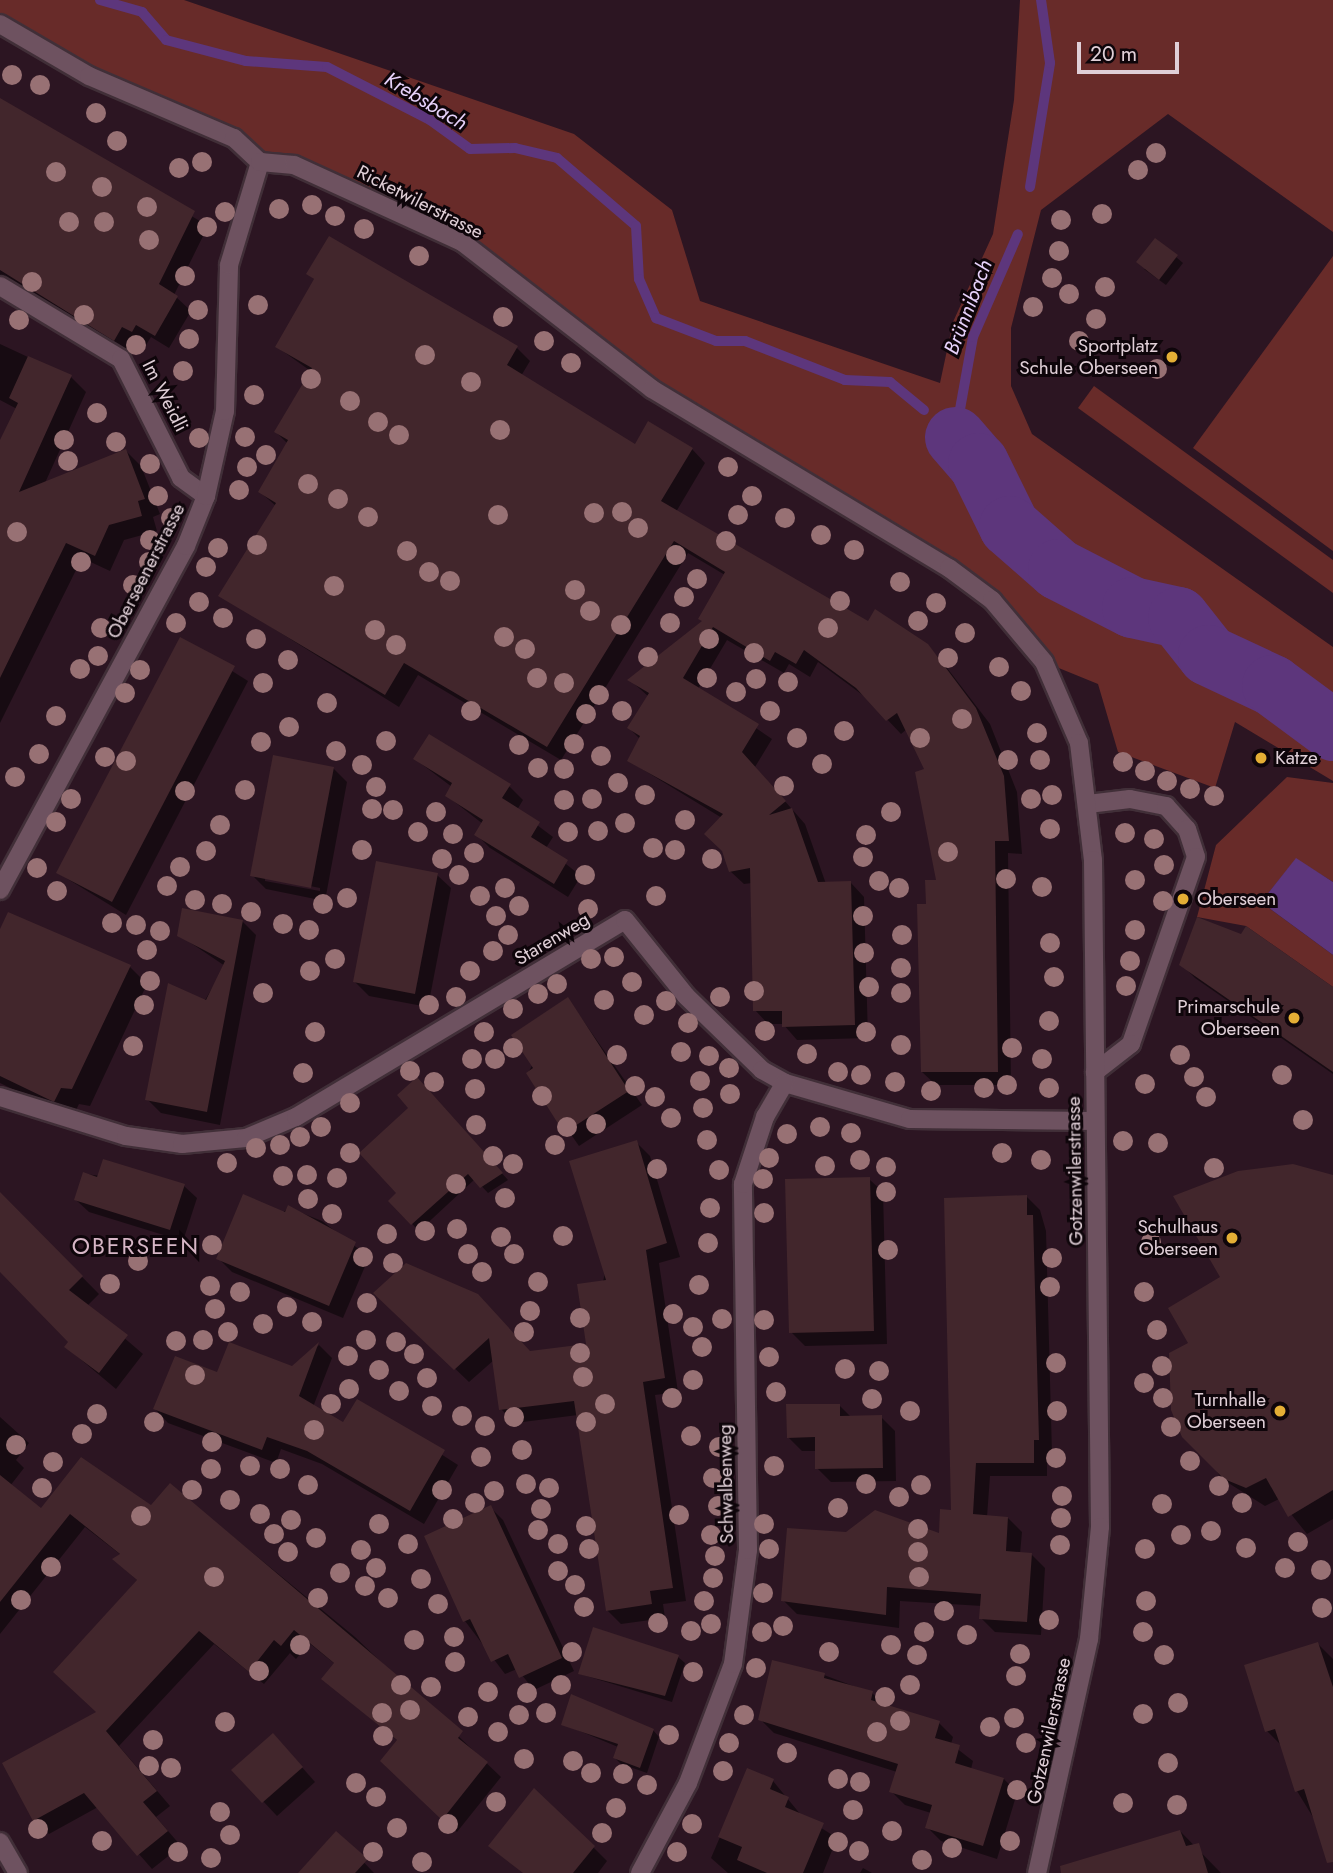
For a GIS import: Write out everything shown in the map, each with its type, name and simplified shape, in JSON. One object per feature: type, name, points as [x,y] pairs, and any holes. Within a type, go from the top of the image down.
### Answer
[{"type":"street","points":[[0,24],[89,76],[234,138],[260,162]]},
{"type":"street","name":"Oberseenerstrasse","points":[[0,890],[186,546],[206,496],[225,411],[229,265],[260,162]]},
{"type":"street","name":"Ricketwilerstrasse","points":[[260,162],[294,166],[462,242],[652,389],[901,538]]},
{"type":"street","name":"Im Weidli","points":[[0,286],[121,359],[181,478],[206,496]]},
{"type":"street","name":"Gotzenwilerstrasse","points":[[901,538],[992,600],[1044,662],[1079,743],[1088,804],[1095,1072],[1100,1527],[1089,1639],[1037,1873]]},
{"type":"street","points":[[1088,804],[1130,799],[1166,806],[1187,829],[1196,857],[1131,1044],[1095,1072]]},
{"type":"street","name":"Starenweg","points":[[0,1097],[126,1136],[182,1144],[246,1138],[296,1117],[625,920],[694,1004],[762,1070],[785,1083],[910,1119],[1094,1121]]},
{"type":"street","name":"Schwalbenweg","points":[[640,1873],[688,1783],[733,1664],[748,1550],[743,1184],[765,1117],[785,1083]]},
{"type":"street","points":[[0,1842],[18,1873]]},
{"type":"shaded area","points":[[0,0],[184,0],[574,134],[672,210],[700,301],[940,383],[953,322],[993,234],[1014,100],[1020,0],[1333,0],[1333,232],[1168,114],[1041,210],[1011,328],[1011,386],[1032,434],[1333,647],[1333,781],[1235,722],[1215,788],[1118,752],[1098,684],[1044,662],[992,600],[756,455],[462,242],[370,198],[260,162],[234,138],[0,24]]},
{"type":"shaded area","points":[[1333,256],[1333,551],[1193,448]]},
{"type":"shaded area","points":[[1094,386],[1333,560],[1333,593],[1078,408]]},
{"type":"shaded area","points":[[1287,777],[1333,783],[1333,882],[1296,859],[1261,902],[1333,955],[1333,987],[1246,926],[1197,917],[1216,845]]},
{"type":"shaded area","points":[[1296,858],[1333,882],[1333,955],[1261,902]]},
{"type":"building","points":[[0,98],[195,211],[159,284],[178,296],[155,336],[136,325],[132,332],[122,327],[114,341],[0,270]]},
{"type":"building","points":[[329,236],[518,346],[507,365],[635,444],[648,421],[693,448],[661,501],[868,621],[875,609],[928,644],[976,708],[1004,776],[1009,841],[995,841],[998,1072],[921,1072],[917,904],[926,904],[925,880],[936,880],[915,772],[924,769],[897,713],[886,721],[856,688],[804,650],[796,664],[775,652],[770,661],[713,627],[683,678],[759,724],[742,752],[786,801],[769,815],[792,808],[818,882],[851,881],[855,1025],[782,1027],[782,1011],[753,1011],[750,868],[729,872],[722,851],[704,834],[723,814],[627,761],[640,736],[627,728],[649,693],[627,680],[702,621],[698,619],[725,572],[674,541],[547,747],[404,663],[385,695],[218,596],[276,503],[258,492],[288,440],[274,432],[312,368],[275,347],[314,279],[306,274]]},
{"type":"building","points":[[1155,238],[1178,255],[1159,280],[1136,262]]},
{"type":"building","points":[[28,356],[72,375],[19,492],[126,449],[145,499],[138,501],[142,516],[109,525],[95,556],[66,543],[0,678],[0,440],[18,403],[9,398]]},
{"type":"building","points":[[180,637],[235,666],[112,902],[56,873]]},
{"type":"building","points":[[429,734],[511,784],[502,798],[540,822],[531,837],[568,860],[554,884],[474,835],[483,820],[445,796],[452,783],[413,759]]},
{"type":"building","points":[[273,755],[334,767],[311,888],[250,876]]},
{"type":"building","points":[[376,861],[438,873],[415,994],[353,982]]},
{"type":"building","points":[[182,908],[243,920],[207,1112],[145,1100],[168,983],[206,1000],[225,961],[177,936]]},
{"type":"building","points":[[8,912],[131,965],[72,1089],[61,1088],[54,1102],[0,1076],[0,929]]},
{"type":"building","name":"Primarschule Oberseen","points":[[1197,917],[1241,934],[1246,926],[1333,987],[1333,1072],[1179,965]]},
{"type":"building","points":[[568,997],[629,1091],[564,1133],[526,1073],[533,1068],[511,1035]]},
{"type":"building","points":[[417,1077],[503,1173],[480,1188],[468,1174],[411,1225],[388,1201],[396,1193],[359,1153],[408,1108],[397,1095]]},
{"type":"building","points":[[637,1140],[667,1243],[646,1250],[665,1378],[643,1382],[673,1588],[650,1591],[652,1604],[606,1611],[574,1401],[499,1410],[489,1338],[454,1370],[373,1293],[406,1263],[478,1294],[530,1351],[586,1344],[577,1284],[606,1280],[569,1161]]},
{"type":"building","points":[[103,1159],[185,1184],[170,1230],[74,1200],[83,1172],[97,1177]]},
{"type":"building","name":"Turnhalle Oberseen","points":[[1293,1164],[1333,1175],[1333,1490],[1288,1517],[1266,1478],[1246,1488],[1224,1479],[1182,1437],[1171,1410],[1169,1353],[1188,1343],[1168,1308],[1220,1277],[1173,1196],[1238,1171]]},
{"type":"building","points":[[870,1177],[874,1331],[789,1333],[785,1179]]},
{"type":"building","points":[[0,1192],[83,1276],[69,1290],[128,1335],[99,1373],[64,1347],[68,1342],[0,1272]]},
{"type":"building","points":[[243,1194],[285,1212],[288,1205],[356,1242],[329,1306],[216,1259]]},
{"type":"building","points":[[1027,1195],[1027,1215],[1033,1215],[1039,1440],[1034,1440],[1034,1463],[976,1463],[973,1514],[1008,1517],[1006,1551],[1032,1553],[1027,1622],[979,1619],[981,1594],[887,1587],[886,1615],[781,1601],[787,1528],[846,1532],[875,1510],[939,1533],[940,1509],[951,1510],[944,1198]]},
{"type":"building","points":[[229,1342],[292,1366],[319,1342],[299,1396],[343,1422],[357,1399],[445,1450],[410,1511],[307,1451],[267,1437],[262,1450],[153,1409],[175,1356],[217,1372]]},
{"type":"building","points":[[786,1404],[840,1404],[840,1416],[882,1415],[883,1468],[815,1469],[815,1437],[787,1438]]},
{"type":"building","points":[[81,1457],[151,1505],[170,1483],[463,1731],[458,1738],[488,1762],[442,1820],[380,1761],[397,1740],[321,1679],[334,1663],[294,1630],[281,1646],[274,1640],[249,1672],[199,1631],[106,1731],[157,1791],[143,1802],[168,1831],[137,1856],[84,1793],[33,1821],[2,1763],[96,1712],[53,1672],[137,1580],[112,1559],[120,1554],[70,1514],[0,1602],[0,1475],[41,1508]]},
{"type":"building","points":[[491,1505],[562,1658],[519,1678],[508,1654],[491,1662],[470,1619],[463,1622],[424,1536]]},
{"type":"building","points":[[593,1627],[679,1655],[665,1696],[578,1674]]},
{"type":"building","points":[[1318,1642],[1333,1687],[1333,1862],[1327,1863],[1304,1789],[1295,1792],[1275,1729],[1265,1732],[1244,1665]]},
{"type":"building","points":[[772,1660],[825,1673],[824,1678],[873,1691],[871,1700],[940,1721],[935,1738],[960,1745],[955,1763],[1004,1778],[983,1846],[925,1828],[932,1805],[889,1792],[898,1764],[758,1720]]},
{"type":"building","points":[[571,1694],[654,1729],[640,1768],[613,1758],[618,1744],[561,1725]]},
{"type":"building","points":[[273,1733],[303,1767],[262,1803],[231,1770]]},
{"type":"building","points":[[747,1768],[774,1779],[770,1789],[789,1797],[785,1807],[824,1823],[803,1873],[767,1873],[737,1860],[742,1847],[718,1837]]},
{"type":"building","points":[[534,1788],[595,1846],[573,1873],[523,1873],[488,1846]]},
{"type":"building","points":[[1180,1830],[1186,1846],[1199,1843],[1208,1873],[1061,1873],[1060,1866]]},
{"type":"building","points":[[336,1831],[368,1859],[355,1873],[298,1873]]},
{"type":"waterway","name":"Krebsbach","points":[[100,0],[142,12],[166,40],[246,61],[327,67],[430,120],[470,149],[515,148],[557,158],[636,226],[639,279],[656,318],[716,341],[745,341],[845,380],[890,382],[924,410]]},
{"type":"waterway","name":"Brünnibach","points":[[1030,187],[1050,63],[1041,0]]},
{"type":"waterway","name":"Brünnibach","points":[[955,437],[973,337],[1018,234]]},
{"type":"waterway","points":[[955,437],[978,463],[1009,526],[1058,569],[1132,607],[1178,617],[1208,655],[1272,685],[1333,730]]},
{"type":"place","name":"Sportplatz Schule Oberseen","points":[[1172,357]]},
{"type":"place","name":"Katze","points":[[1261,758]]},
{"type":"place","name":"Oberseen","points":[[1183,899]]},
{"type":"place","name":"Primarschule Oberseen","points":[[1294,1018]]},
{"type":"place","name":"Schulhaus Oberseen","points":[[1232,1238]]},
{"type":"place","name":"Turnhalle Oberseen","points":[[1280,1411]]},
{"type":"district","name":"OBERSEEN","points":[[136,1246]]}]
